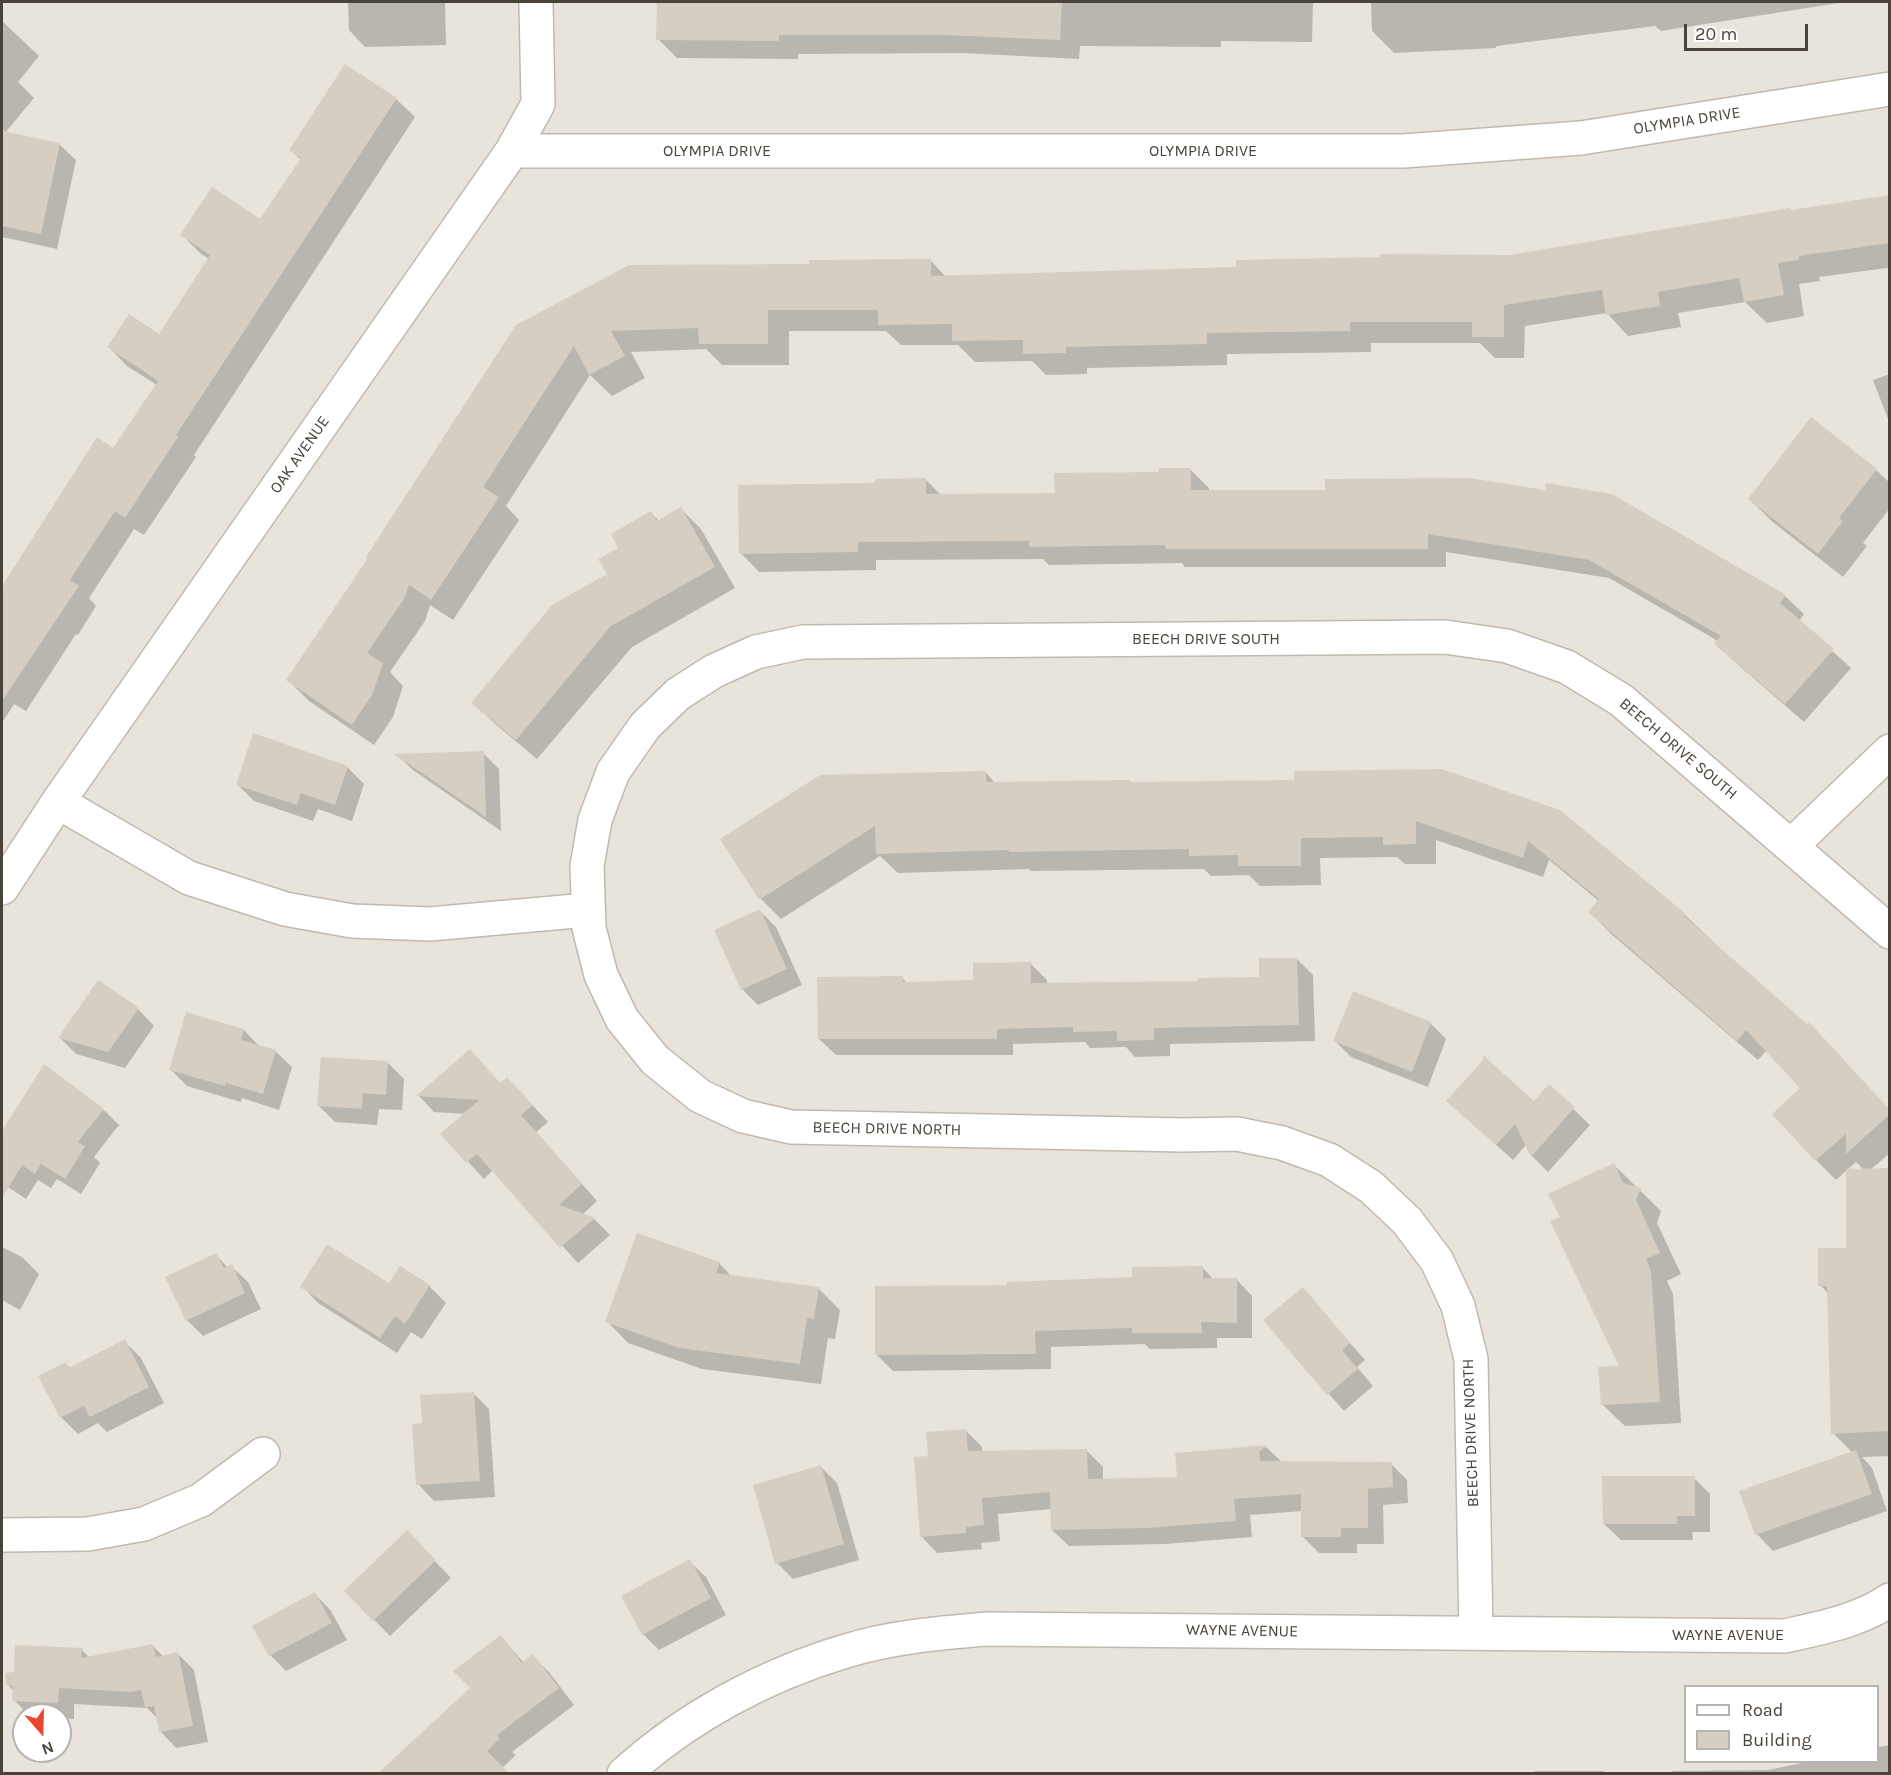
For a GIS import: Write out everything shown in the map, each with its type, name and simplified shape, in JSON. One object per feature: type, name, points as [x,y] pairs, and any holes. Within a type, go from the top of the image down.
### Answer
[{"type":"street","name":"OAK AVENUE","points":[[2,888],[58,801],[512,151],[538,104],[536,2]]},
{"type":"street","name":"OLYMPIA DRIVE","points":[[512,151],[1403,151],[1581,138],[1890,89]]},
{"type":"street","name":"BEECH DRIVE SOUTH","points":[[587,910],[587,866],[595,820],[613,772],[645,726],[678,694],[714,670],[756,652],[802,642],[1445,637],[1507,646],[1566,667],[1621,700],[1890,932]]},
{"type":"street","points":[[1791,846],[1890,751]]},
{"type":"street","points":[[58,801],[189,878],[285,909],[352,921],[430,924],[587,910]]},
{"type":"street","name":"BEECH DRIVE NORTH","points":[[587,910],[589,928],[601,975],[622,1019],[655,1060],[700,1095],[743,1116],[791,1127],[1183,1135],[1238,1134],[1282,1143],[1329,1160],[1371,1187],[1407,1221],[1437,1261],[1458,1306],[1471,1359],[1476,1633]]},
{"type":"street","points":[[2,1535],[88,1534],[144,1524],[201,1500],[263,1454]]},
{"type":"street","name":"WAYNE AVENUE","points":[[624,1773],[648,1752],[716,1706],[780,1674],[847,1650],[927,1634],[986,1629],[1785,1636],[1837,1624],[1890,1600]]},
{"type":"shaded area","points":[[2,2],[1889,2],[1889,1773],[2,1774]]},
{"type":"building","points":[[657,2],[1062,2],[1060,40],[943,35],[779,35],[779,41],[656,40]]},
{"type":"building","points":[[345,64],[397,98],[176,435],[178,437],[125,518],[115,511],[70,580],[79,586],[2,701],[2,586],[97,437],[113,448],[158,381],[107,347],[129,314],[159,334],[210,255],[180,235],[212,187],[260,219],[301,158],[289,150]]},
{"type":"building","points":[[2,131],[60,143],[41,234],[2,226]]},
{"type":"building","points":[[1890,195],[1890,243],[1799,256],[1799,260],[1778,263],[1784,295],[1744,302],[1739,278],[1658,292],[1660,306],[1606,315],[1602,290],[1504,305],[1504,337],[1472,337],[1472,322],[1350,322],[1350,331],[1207,333],[1207,344],[1066,347],[1066,353],[1023,354],[1023,340],[952,341],[952,324],[878,325],[878,310],[768,310],[768,344],[699,344],[698,328],[611,331],[625,356],[589,375],[574,346],[483,487],[499,497],[431,600],[409,585],[404,599],[367,653],[383,663],[372,695],[352,725],[286,680],[368,558],[366,557],[516,325],[629,265],[809,264],[809,260],[931,259],[931,276],[1236,267],[1236,260],[1380,257],[1380,254],[1509,255],[1790,208],[1791,210]]},
{"type":"building","points":[[1811,417],[1877,469],[1839,518],[1843,521],[1818,554],[1748,499]]},
{"type":"building","points":[[1159,468],[1191,468],[1191,490],[1325,490],[1325,479],[1469,478],[1545,490],[1546,483],[1612,494],[1786,595],[1780,603],[1834,649],[1785,704],[1714,644],[1721,636],[1589,560],[1428,534],[1428,549],[1165,549],[1165,545],[1029,547],[1029,541],[858,542],[858,552],[739,554],[738,485],[875,483],[875,479],[926,478],[926,494],[1055,493],[1054,473],[1159,472]]},
{"type":"building","points":[[681,507],[715,567],[611,626],[516,740],[471,703],[552,605],[607,574],[598,559],[618,548],[611,534],[651,511],[657,521]]},
{"type":"building","points":[[253,733],[348,766],[335,805],[301,793],[297,805],[236,785]]},
{"type":"building","points":[[484,751],[486,817],[394,754]]},
{"type":"building","points":[[1442,769],[1560,810],[1686,914],[1684,916],[1807,1024],[1809,1022],[1890,1110],[1890,1114],[1846,1154],[1846,1134],[1815,1161],[1772,1114],[1800,1088],[1746,1030],[1737,1041],[1588,912],[1599,899],[1528,841],[1523,858],[1416,821],[1416,844],[1383,845],[1383,837],[1301,838],[1301,866],[1238,866],[1238,855],[1189,856],[1189,849],[1009,852],[1009,850],[876,854],[875,826],[759,900],[720,839],[820,775],[986,771],[986,782],[1130,780],[1130,782],[1294,780],[1294,771]]},
{"type":"building","points":[[760,909],[787,969],[741,990],[714,930]]},
{"type":"building","points":[[1259,958],[1297,958],[1299,1025],[1154,1028],[1154,1040],[1117,1041],[1117,1031],[1073,1032],[1073,1027],[997,1029],[997,1039],[818,1039],[817,977],[903,976],[903,982],[973,980],[973,963],[1031,962],[1031,983],[1198,981],[1198,978],[1259,977]]},
{"type":"building","points":[[98,980],[139,1008],[108,1052],[58,1038]]},
{"type":"building","points":[[1353,991],[1431,1022],[1412,1072],[1333,1041]]},
{"type":"building","points":[[186,1012],[244,1029],[241,1040],[276,1050],[263,1094],[169,1070]]},
{"type":"building","points":[[470,1049],[500,1083],[507,1077],[533,1105],[521,1115],[582,1184],[559,1205],[595,1218],[560,1248],[477,1154],[466,1163],[440,1134],[479,1100],[416,1096]]},
{"type":"building","points":[[1483,1055],[1534,1101],[1549,1084],[1575,1107],[1531,1157],[1515,1124],[1496,1145],[1446,1101],[1483,1060]]},
{"type":"building","points":[[321,1057],[388,1061],[386,1095],[363,1093],[362,1109],[317,1106]]},
{"type":"building","points":[[44,1064],[104,1109],[78,1142],[85,1146],[65,1179],[41,1164],[35,1174],[22,1165],[2,1198],[2,1131]]},
{"type":"building","points":[[1614,1163],[1623,1183],[1641,1188],[1636,1200],[1660,1253],[1646,1259],[1651,1271],[1660,1402],[1601,1405],[1598,1367],[1619,1366],[1550,1221],[1560,1217],[1548,1194]]},
{"type":"building","points":[[1890,1168],[1890,1431],[1831,1434],[1827,1286],[1818,1286],[1818,1248],[1846,1248],[1846,1169]]},
{"type":"building","points":[[637,1233],[720,1262],[716,1273],[819,1287],[814,1319],[807,1318],[800,1364],[679,1348],[605,1322]]},
{"type":"building","points":[[327,1244],[389,1283],[400,1266],[430,1285],[405,1324],[395,1316],[380,1338],[300,1287]]},
{"type":"building","points":[[216,1253],[224,1268],[232,1264],[245,1293],[186,1321],[165,1277]]},
{"type":"building","points":[[1203,1266],[1203,1278],[1237,1278],[1237,1323],[1201,1322],[1202,1333],[1132,1333],[1132,1328],[1035,1331],[1036,1354],[875,1355],[875,1286],[1007,1285],[1007,1282],[1132,1277],[1132,1267]]},
{"type":"building","points":[[1303,1287],[1350,1343],[1342,1350],[1358,1369],[1327,1395],[1263,1320]]},
{"type":"building","points":[[125,1339],[149,1387],[90,1417],[84,1406],[60,1418],[38,1376],[66,1362],[69,1368]]},
{"type":"building","points":[[474,1392],[480,1481],[416,1485],[412,1424],[422,1423],[420,1395]]},
{"type":"building","points":[[966,1429],[968,1451],[1087,1449],[1088,1479],[1177,1477],[1175,1453],[1267,1445],[1259,1452],[1260,1461],[1392,1462],[1393,1487],[1368,1489],[1368,1528],[1341,1528],[1341,1537],[1301,1537],[1301,1494],[1234,1499],[1236,1521],[1148,1528],[1051,1530],[1050,1492],[982,1498],[984,1525],[966,1527],[966,1533],[920,1537],[914,1457],[928,1456],[926,1432]]},
{"type":"building","points":[[1856,1450],[1872,1494],[1755,1535],[1739,1491]]},
{"type":"building","points":[[821,1465],[844,1544],[775,1564],[753,1485]]},
{"type":"building","points":[[1602,1476],[1695,1476],[1695,1516],[1677,1516],[1677,1524],[1603,1524]]},
{"type":"building","points":[[407,1530],[436,1560],[373,1621],[344,1591]]},
{"type":"building","points":[[690,1559],[711,1598],[642,1635],[621,1596]]},
{"type":"building","points":[[315,1592],[332,1623],[269,1656],[252,1626]]},
{"type":"building","points":[[501,1635],[522,1663],[533,1654],[559,1688],[497,1735],[500,1738],[487,1751],[509,1773],[378,1773],[470,1688],[453,1671]]},
{"type":"building","points":[[153,1644],[156,1657],[178,1652],[193,1726],[159,1732],[154,1706],[145,1707],[141,1690],[131,1692],[59,1688],[58,1703],[12,1701],[13,1686],[6,1685],[5,1673],[14,1672],[15,1645],[82,1648],[81,1658]]}]
